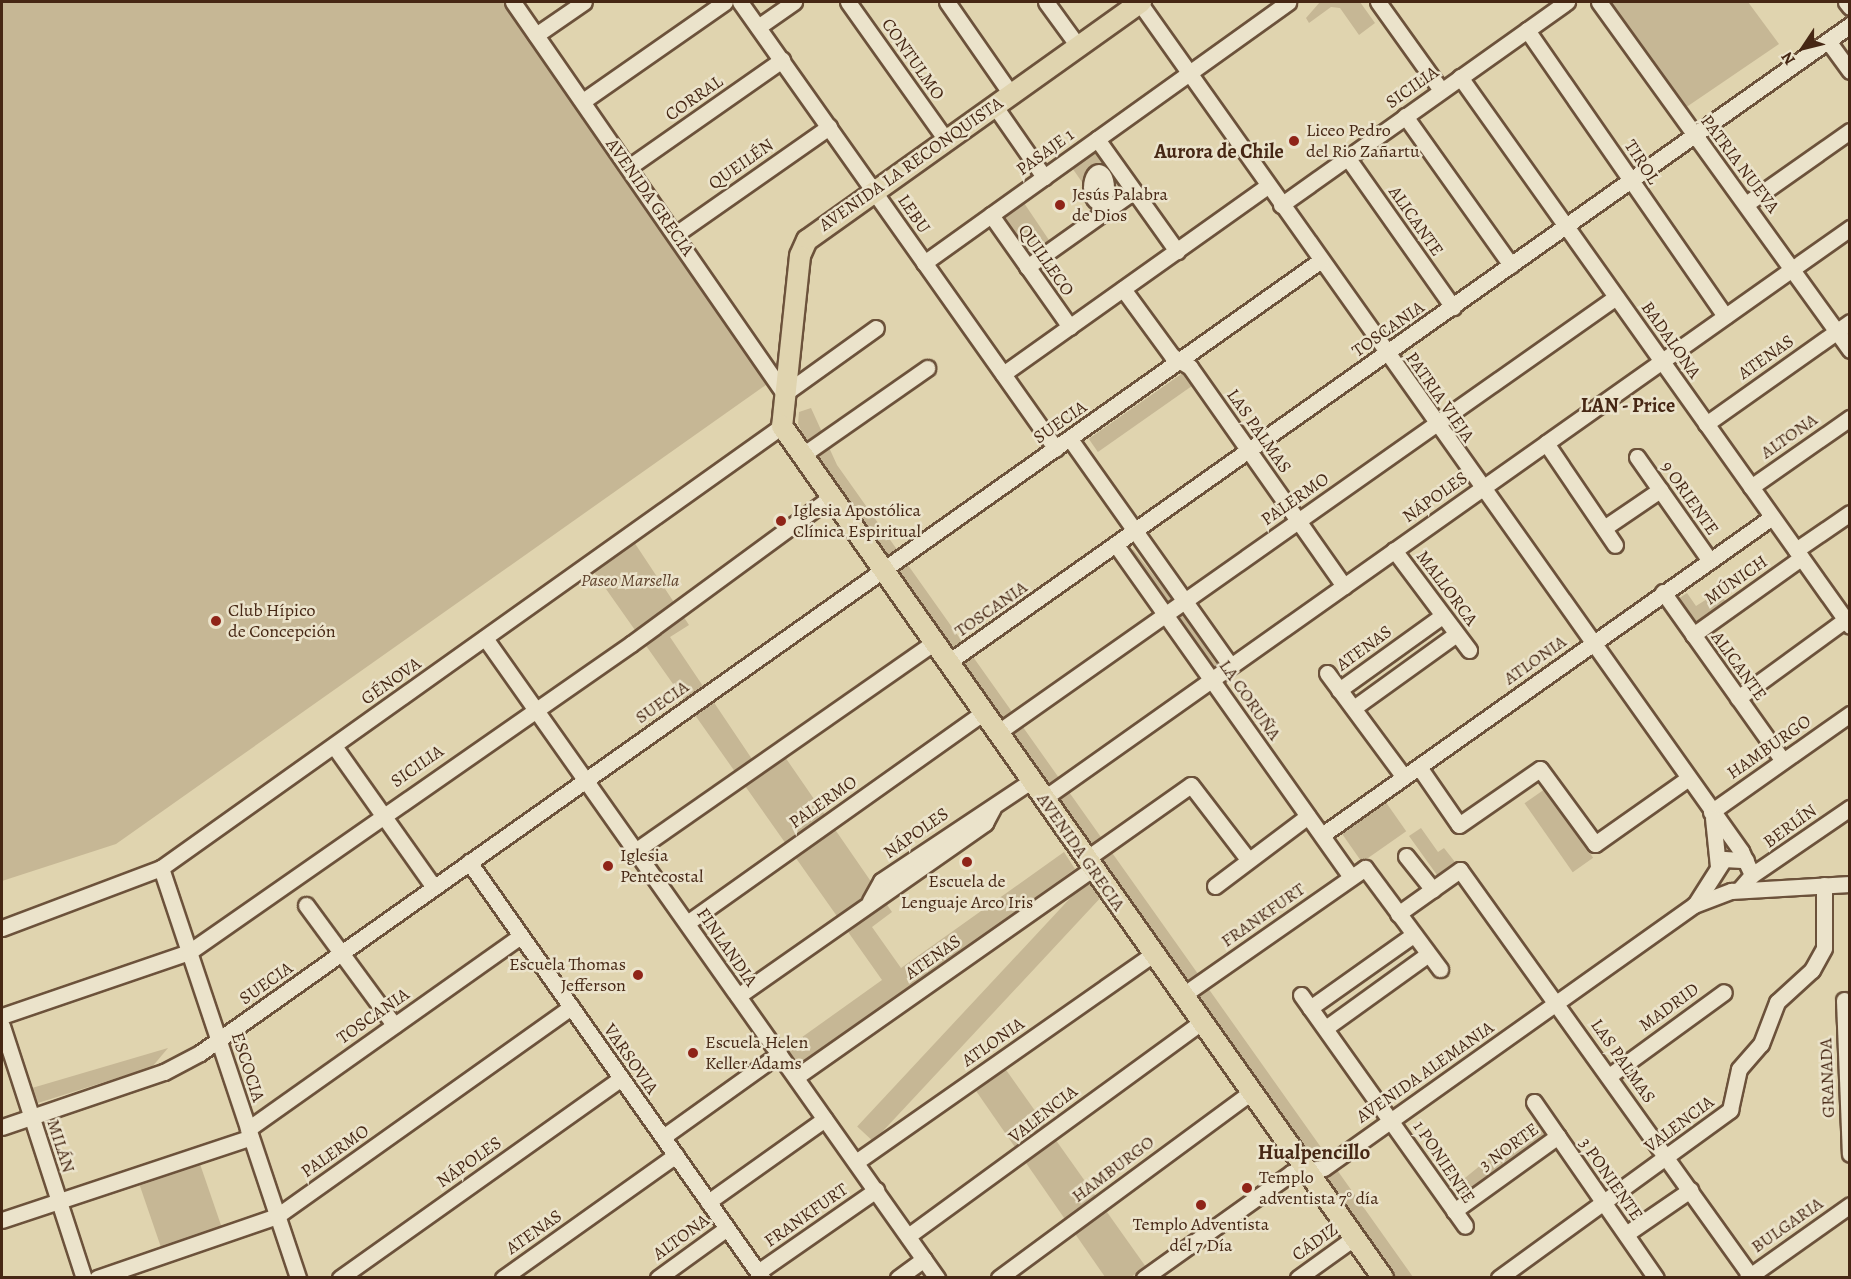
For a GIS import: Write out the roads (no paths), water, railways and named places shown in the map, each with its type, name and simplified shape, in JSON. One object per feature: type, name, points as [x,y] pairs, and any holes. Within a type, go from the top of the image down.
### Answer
[{"type":"main road","name":"AVENIDA LA RECONQUISTA","points":[[782,426],[801,250],[810,236],[1139,2]]},
{"type":"main road","name":"AVENIDA GRECIA","points":[[782,426],[830,498],[1383,1278]]},
{"type":"street","name":"AVENIDA GRECIA","points":[[513,2],[676,234],[784,394]]},
{"type":"street","points":[[536,35],[584,2]]},
{"type":"street","points":[[583,101],[725,2]]},
{"type":"street","name":"LEBU","points":[[740,2],[1056,449]]},
{"type":"street","points":[[758,27],[794,2]]},
{"type":"street","name":"CONTULMO","points":[[848,2],[946,140]]},
{"type":"street","points":[[947,2],[1011,94]]},
{"type":"street","points":[[1046,2],[1078,46]]},
{"type":"street","name":"PATRIA VIEJA","points":[[1139,2],[1320,261],[1746,860]]},
{"type":"street","points":[[1188,74],[1288,2]]},
{"type":"street","points":[[1378,2],[1442,90]]},
{"type":"street","name":"SICILIA","points":[[1281,204],[1567,2]]},
{"type":"street","name":"PATRIA NUEVA","points":[[1599,2],[1850,350]]},
{"type":"street","points":[[1846,2],[1850,7]]},
{"type":"street","name":"TOSCANIA","points":[[948,663],[1850,25]]},
{"type":"street","name":"TIROL","points":[[1527,30],[1725,316]]},
{"type":"street","points":[[1828,41],[1850,71]]},
{"type":"street","name":"CORRAL","points":[[629,167],[782,60]]},
{"type":"street","name":"PASAJE 1","points":[[924,263],[1188,74]]},
{"type":"street","name":"BADALONA","points":[[1460,77],[1847,623]]},
{"type":"street","points":[[994,105],[1044,177]]},
{"type":"street","points":[[1405,116],[1511,265]]},
{"type":"street","name":"QUEILÉN","points":[[676,234],[829,127]]},
{"type":"street","points":[[1746,204],[1850,131]]},
{"type":"street","points":[[1097,139],[1177,251]]},
{"type":"street","name":"ALICANTE","points":[[1347,157],[1453,307]]},
{"type":"street","points":[[1003,374],[1268,186]]},
{"type":"street","points":[[1027,267],[1134,191]]},
{"type":"street","name":"QUILLECO","points":[[991,215],[1070,327]]},
{"type":"street","name":"NÁPOLES","points":[[1043,799],[1850,228]]},
{"type":"street","name":"SUECIA","points":[[2,1126],[164,1072],[218,1040],[1320,261]]},
{"type":"street","points":[[1123,289],[1181,360]]},
{"type":"street","name":"PALERMO","points":[[997,733],[1616,297]]},
{"type":"street","name":"ATENAS","points":[[1706,424],[1850,322]]},
{"type":"street","points":[[784,394],[876,328]]},
{"type":"street","name":"LAS PALMAS","points":[[1181,360],[1249,451],[1344,586]]},
{"type":"street","points":[[801,456],[927,368]]},
{"type":"street","name":"ALTONA","points":[[1751,487],[1850,418]]},
{"type":"street","name":"GÉNOVA","points":[[2,928],[161,868],[782,426]]},
{"type":"street","name":"LA CORUÑA","points":[[1070,439],[1231,666]]},
{"type":"street","points":[[1546,443],[1615,545]]},
{"type":"street","name":"9 ORIENTE","points":[[1638,457],[1710,561]]},
{"type":"street","points":[[1604,528],[1660,490]]},
{"type":"street","name":"SICILIA","points":[[2,1016],[189,952],[830,498]]},
{"type":"street","name":"MÚNICH","points":[[1693,635],[1850,513]]},
{"type":"street","name":"ATLONIA","points":[[1322,836],[1663,592],[1772,517]]},
{"type":"street","name":"LA CORUÑA","points":[[1116,544],[1351,877]]},
{"type":"street","name":"MALLORCA","points":[[1394,550],[1455,635],[1469,650]]},
{"type":"street","name":"ALICANTE","points":[[1663,592],[1783,761]]},
{"type":"street","name":"ATENAS","points":[[1339,690],[1442,616]]},
{"type":"street","points":[[1738,698],[1847,623]]},
{"type":"street","points":[[1354,707],[1455,635]]},
{"type":"street","name":"FINLANDIA","points":[[485,638],[937,1278]]},
{"type":"street","name":"TOSCANIA","points":[[635,850],[933,643]]},
{"type":"street","points":[[1328,673],[1404,777]]},
{"type":"street","name":"PALERMO","points":[[687,923],[982,713]]},
{"type":"street","name":"HAMBURGO","points":[[1711,812],[1783,761],[1847,722]]},
{"type":"street","points":[[334,746],[434,887]]},
{"type":"street","points":[[1419,767],[1459,825],[1540,769],[1595,844],[1687,779]]},
{"type":"street","name":"NÁPOLES","points":[[738,996],[870,901],[985,823],[993,808],[1031,782]]},
{"type":"street","name":"ATENAS","points":[[796,1077],[1089,863],[1191,785],[1247,858]]},
{"type":"street","name":"BERLÍN","points":[[1752,875],[1850,808]]},
{"type":"street","name":"PATRIA VIEJA","points":[[1711,812],[1717,869]]},
{"type":"street","points":[[1215,886],[1247,858],[1308,816]]},
{"type":"street","points":[[1406,856],[1433,890],[1398,914],[1427,955],[1440,969]]},
{"type":"street","points":[[1735,891],[1719,882],[1717,869],[1730,856],[1746,860],[1752,875]]},
{"type":"street","name":"VARSOVIA","points":[[469,862],[760,1275]]},
{"type":"street","name":"ESCOCIA","points":[[161,868],[298,1278]]},
{"type":"street","name":"FRANKFURT","points":[[1183,995],[1365,868],[1398,914]]},
{"type":"street","name":"AVENIDA ALEMANIA","points":[[1694,905],[1717,869]]},
{"type":"street","name":"LAS PALMAS","points":[[1433,890],[1460,870],[1557,1002],[1750,1277]]},
{"type":"street","name":"AVENIDA ALEMANIA","points":[[1735,891],[1752,875],[1785,888]]},
{"type":"street","name":"AVENIDA ALEMANIA","points":[[1144,1278],[1291,1173],[1324,1168],[1694,905],[1735,891],[1850,884]]},
{"type":"street","name":"VALENCIA","points":[[1499,1278],[1730,1110],[1739,1069],[1761,1044],[1777,1002],[1816,963],[1826,940],[1824,885]]},
{"type":"street","points":[[306,905],[394,1025]]},
{"type":"street","points":[[1310,1008],[1413,935]]},
{"type":"street","name":"TOSCANIA","points":[[2,1220],[249,1133],[394,1025],[521,936]]},
{"type":"street","name":"ATLONIA","points":[[856,1162],[1153,954]]},
{"type":"street","points":[[1327,1027],[1427,955]]},
{"type":"street","name":"MADRID","points":[[1609,1076],[1724,992]]},
{"type":"street","name":"1 PONIENTE","points":[[1301,995],[1327,1027],[1465,1226]]},
{"type":"street","name":"GRANADA","points":[[1844,1000],[1850,1154]]},
{"type":"street","name":"PALERMO","points":[[97,1278],[277,1216],[571,1007]]},
{"type":"street","name":"VALENCIA","points":[[908,1236],[1202,1022]]},
{"type":"street","name":"MILÁN","points":[[2,1026],[84,1278]]},
{"type":"street","points":[[663,1137],[779,1054]]},
{"type":"street","name":"NÁPOLES","points":[[340,1278],[621,1078]]},
{"type":"street","name":"HAMBURGO","points":[[999,1278],[1251,1092]]},
{"type":"street","name":"3 PONIENTE","points":[[1534,1102],[1656,1278]]},
{"type":"street","points":[[708,1202],[825,1119]]},
{"type":"street","name":"3 NORTE","points":[[1454,1210],[1558,1136]]},
{"type":"street","name":"ATENAS","points":[[503,1278],[675,1155]]},
{"type":"street","name":"FRANKFURT","points":[[760,1275],[876,1190]]},
{"type":"street","points":[[1626,1234],[1690,1190]]},
{"type":"street","name":"BULGARIA","points":[[1750,1277],[1850,1205]]},
{"type":"street","name":"ALTONA","points":[[658,1278],[727,1228]]},
{"type":"street","name":"CÁDIZ","points":[[1298,1278],[1355,1237]]},
{"type":"street","points":[[898,1278],[924,1259]]},
{"type":"place","name":"Liceo Pedro del Rio Zañartu","points":[[1294,141]]},
{"type":"place","name":"Jesús Palabra de Dios","points":[[1060,205]]},
{"type":"place","name":"Iglesia Apostólica Clínica Espiritual","points":[[781,521]]},
{"type":"place","name":"Club Hípico de Concepción","points":[[216,621]]},
{"type":"place","name":"Escuela de Lenguaje Arco Iris","points":[[967,862]]},
{"type":"place","name":"Iglesia Pentecostal","points":[[608,866]]},
{"type":"place","name":"Escuela Thomas Jefferson","points":[[638,975]]},
{"type":"place","name":"Escuela Helen Keller Adams","points":[[693,1053]]},
{"type":"place","name":"Templo adventista 7° día","points":[[1247,1188]]},
{"type":"place","name":"Templo Adventista del 7 Día","points":[[1201,1205]]},
{"type":"district","name":"Aurora de Chile","points":[[1219,151]]},
{"type":"district","name":"LAN - Price","points":[[1628,405]]},
{"type":"district","name":"Hualpencillo","points":[[1314,1152]]},
{"type":"park label","name":"Paseo Marsella","points":[[630,580]]}]
